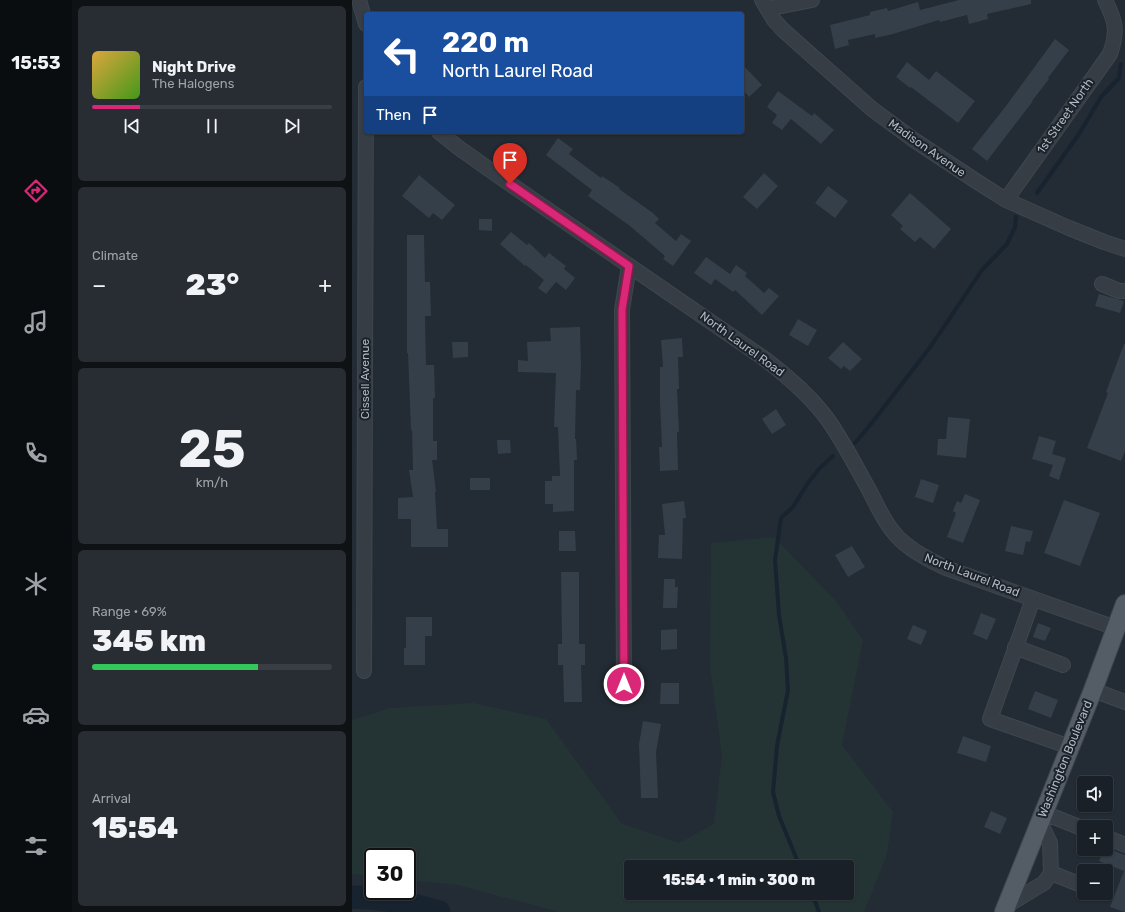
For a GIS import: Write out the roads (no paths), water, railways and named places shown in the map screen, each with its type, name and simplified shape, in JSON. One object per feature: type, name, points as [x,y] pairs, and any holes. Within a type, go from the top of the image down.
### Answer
[{"type":"main road","name":"Washington Boulevard","points":[[1005,909],[1124,609]]},
{"type":"street","points":[[359,0],[364,17]]},
{"type":"street","points":[[764,4],[812,0]]},
{"type":"street","name":"1st Street North","points":[[1006,200],[1110,54],[1116,28],[1110,8],[1105,0]]},
{"type":"street","name":"Madison Avenue","points":[[764,4],[774,20],[783,30],[872,109],[914,140],[1006,200],[1069,228],[1125,249]]},
{"type":"street","name":"Cissell Avenue","points":[[364,671],[366,134]]},
{"type":"street","name":"North Laurel Road","points":[[442,134],[465,152],[762,357],[785,375],[807,395],[827,419],[853,461],[892,531],[919,555],[946,568],[1116,628]]},
{"type":"street","points":[[624,684],[622,310],[629,266]]},
{"type":"street","points":[[1102,284],[1119,291],[1125,291]]},
{"type":"street","points":[[1033,599],[990,718],[1070,748]]},
{"type":"street","points":[[1015,647],[1064,664]]},
{"type":"street","points":[[1093,690],[1125,702]]},
{"type":"street","points":[[1042,817],[1077,827]]},
{"type":"street","points":[[1005,909],[1044,883],[1051,873],[1050,843],[1042,817]]},
{"type":"street","points":[[1113,840],[1125,845]]},
{"type":"street","points":[[1051,873],[1077,883]]},
{"type":"waterway","points":[[1037,193],[1079,134],[1101,97],[1119,78],[1121,64]]},
{"type":"waterway","points":[[855,443],[931,346],[982,270],[1007,244],[1015,227],[1016,217]]},
{"type":"waterway","points":[[797,860],[779,816],[773,792],[777,746],[788,690],[786,658],[779,615],[775,560],[781,518],[793,507],[819,469],[833,456]]},
{"type":"waterway","points":[[352,897],[375,898],[439,912]]},
{"type":"waterway","points":[[815,900],[819,912]]}]
